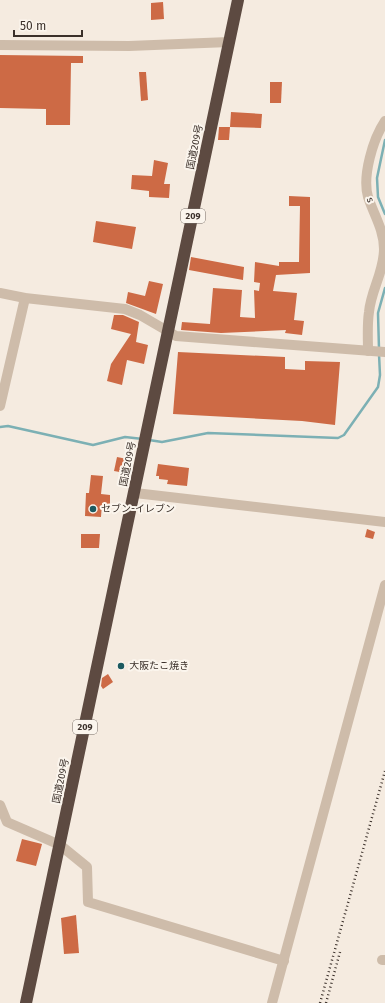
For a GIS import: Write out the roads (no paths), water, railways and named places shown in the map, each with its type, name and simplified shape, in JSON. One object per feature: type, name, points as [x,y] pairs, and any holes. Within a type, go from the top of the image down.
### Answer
[{"type":"highway","name":"国道209号","points":[[26,1003],[238,0]]},
{"type":"street","points":[[0,45],[129,46],[229,42]]},
{"type":"street","name":"s","points":[[377,352],[369,311],[382,269],[383,227],[369,200],[366,184],[378,132],[385,121]]},
{"type":"street","points":[[0,293],[25,298],[125,309],[140,315],[176,336],[377,352]]},
{"type":"street","points":[[0,406],[25,298]]},
{"type":"street","points":[[135,493],[385,522]]},
{"type":"street","points":[[272,1003],[385,585]]},
{"type":"street","points":[[0,805],[7,822],[60,846],[87,868],[88,902],[284,961]]},
{"type":"waterway","points":[[385,140],[377,178],[378,197],[385,214]]},
{"type":"waterway","points":[[379,349],[378,313],[385,288]]},
{"type":"waterway","points":[[149,440],[162,442],[208,433],[338,438],[344,435],[378,387],[380,375],[379,354]]},
{"type":"waterway","points":[[0,427],[8,426],[93,445],[125,437],[143,439]]},
{"type":"railway","points":[[320,1003],[385,771]]},
{"type":"railway","points":[[326,1003],[340,952]]},
{"type":"place","name":"セブン-イレブン","points":[[93,509]]},
{"type":"place","name":"大阪たこ焼き","points":[[121,666]]}]
